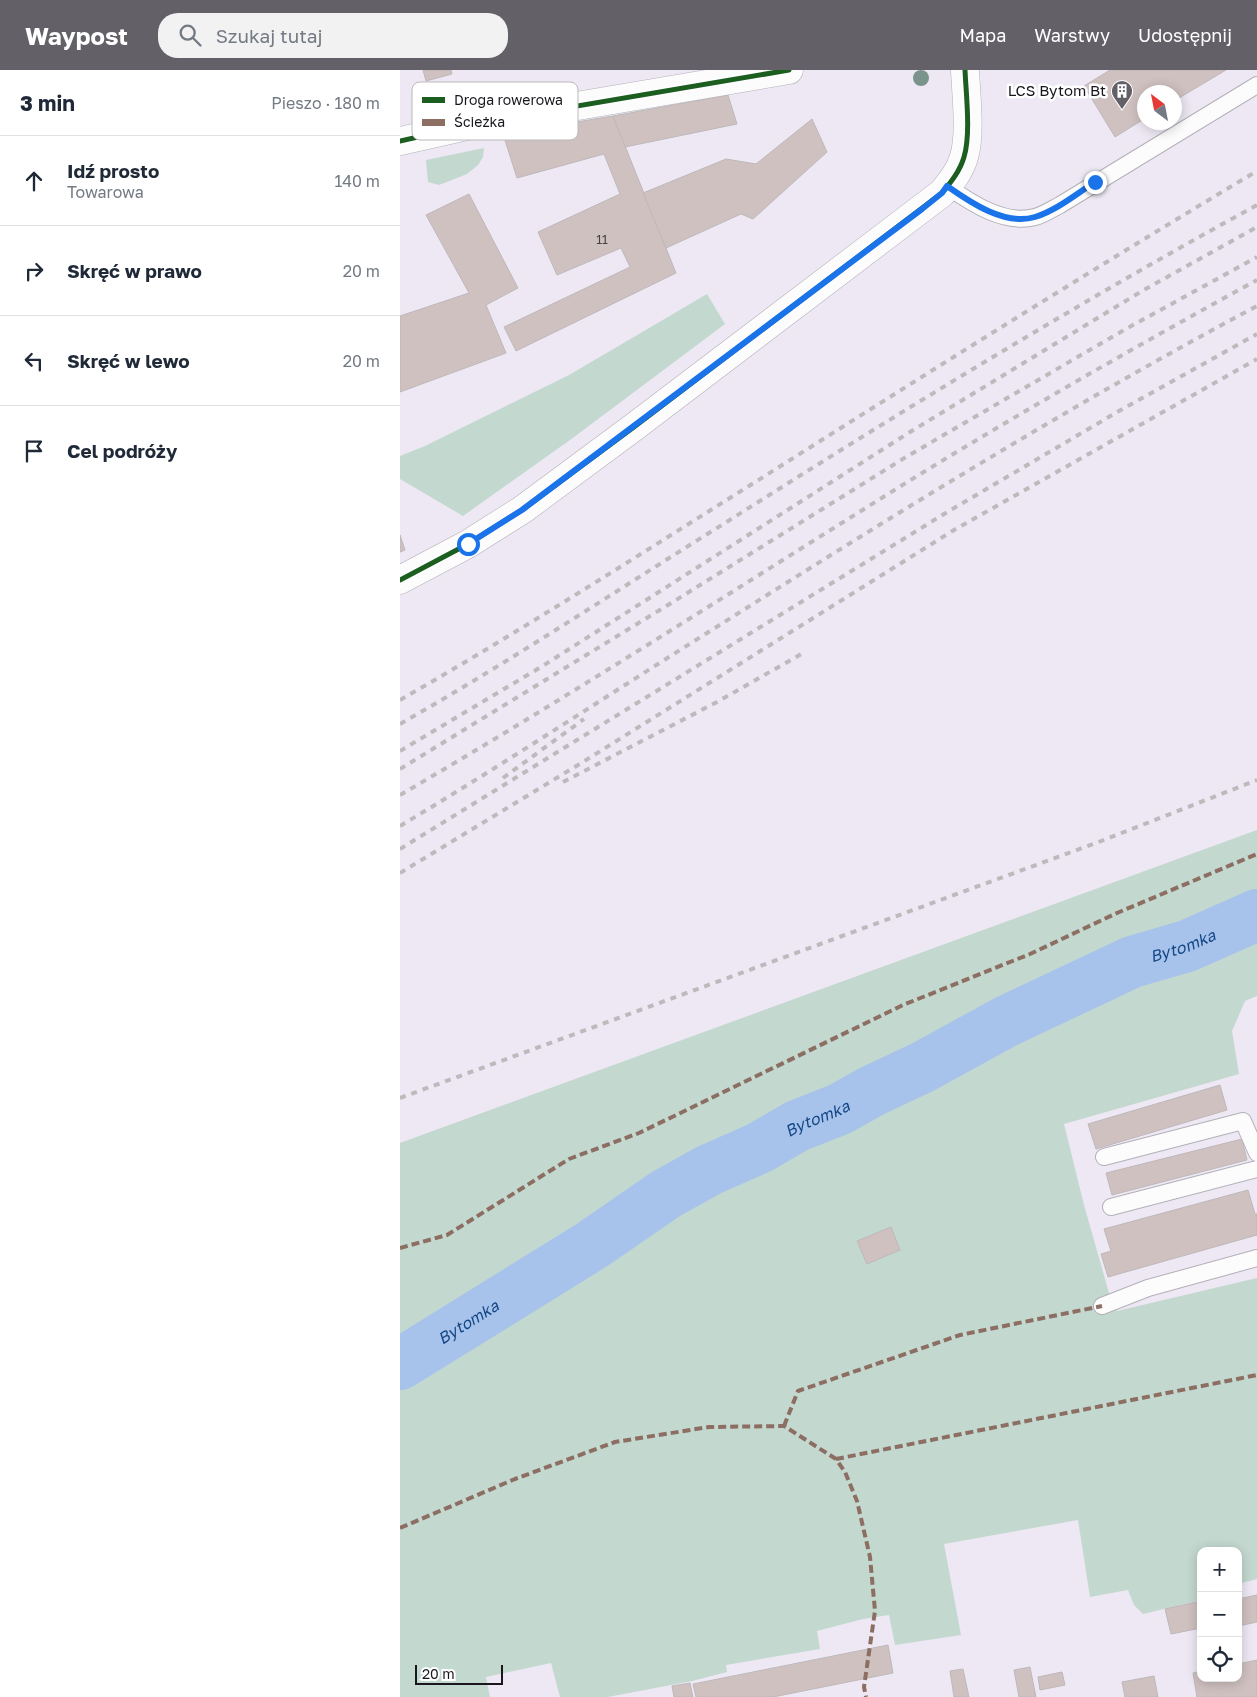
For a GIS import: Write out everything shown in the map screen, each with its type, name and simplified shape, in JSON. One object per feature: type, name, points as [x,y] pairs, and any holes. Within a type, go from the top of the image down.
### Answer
[{"type":"street","points":[[578,107],[789,70]]},
{"type":"street","points":[[400,580],[468,544],[522,510],[942,193],[955,177],[965,155],[967,122],[965,70]]},
{"type":"lane","points":[[947,186],[988,211],[1014,219],[1035,217],[1060,205],[1257,85]]},
{"type":"lane","points":[[1104,1157],[1250,1118],[1257,1153]]},
{"type":"lane","points":[[1111,1207],[1257,1169]]},
{"type":"lane","points":[[1102,1306],[1148,1288],[1257,1258]]},
{"type":"green space","points":[[484,148],[483,157],[478,165],[467,174],[439,185],[428,182],[426,160]]},
{"type":"green space","points":[[707,294],[725,324],[570,440],[463,516],[400,479],[400,456],[425,446],[569,375]]},
{"type":"green space","points":[[1257,830],[1257,996],[1245,1001],[1232,1031],[1239,1074],[1064,1124],[1084,1205],[1109,1293],[1117,1311],[1257,1278],[1257,1579],[1242,1583],[1242,1547],[1197,1547],[1197,1601],[1143,1614],[1134,1605],[1128,1590],[1090,1597],[1078,1520],[944,1544],[961,1635],[895,1645],[889,1615],[863,1619],[817,1631],[820,1649],[726,1665],[727,1672],[692,1681],[608,1697],[560,1697],[551,1663],[486,1677],[490,1697],[400,1697],[400,1143]]},
{"type":"building","points":[[423,70],[451,70],[452,74],[426,81]]},
{"type":"building","name":"LCS Bytom Bt","points":[[1110,70],[1226,70],[1182,96],[1182,85],[1137,85],[1137,123],[1115,137],[1084,86]]},
{"type":"building","points":[[728,95],[737,124],[625,147],[613,116]]},
{"type":"building","points":[[613,116],[676,273],[516,351],[504,327],[630,267],[621,248],[557,275],[538,232],[620,194],[604,154],[517,178],[505,140],[578,140],[578,122]]},
{"type":"building","points":[[812,119],[827,152],[753,219],[741,214],[666,248],[643,193],[726,159],[756,164]]},
{"type":"building","points":[[469,194],[518,288],[486,305],[506,353],[400,392],[400,316],[469,293],[426,215]]},
{"type":"building","points":[[400,535],[405,550],[400,552]]},
{"type":"building","points":[[1220,1085],[1227,1110],[1096,1149],[1088,1124]]},
{"type":"building","points":[[1242,1139],[1247,1160],[1112,1195],[1106,1173]]},
{"type":"building","points":[[1248,1190],[1255,1214],[1257,1214],[1257,1235],[1108,1277],[1101,1254],[1111,1251],[1104,1229]]},
{"type":"building","points":[[891,1227],[900,1250],[867,1264],[857,1241]]},
{"type":"building","points":[[1257,1595],[1257,1622],[1242,1625],[1242,1598]]},
{"type":"building","points":[[1197,1602],[1197,1629],[1171,1634],[1165,1609]]},
{"type":"building","points":[[888,1645],[893,1673],[773,1697],[696,1697],[693,1684]]},
{"type":"building","points":[[1257,1660],[1257,1697],[1197,1697],[1193,1673],[1197,1672],[1197,1682],[1242,1682],[1242,1663]]},
{"type":"building","points":[[1030,1667],[1036,1697],[1019,1697],[1014,1670]]},
{"type":"building","points":[[963,1669],[969,1697],[954,1697],[950,1671]]},
{"type":"building","points":[[1062,1672],[1065,1685],[1040,1690],[1038,1677]]},
{"type":"building","points":[[1154,1676],[1158,1697],[1125,1697],[1122,1682]]},
{"type":"building","points":[[690,1683],[693,1697],[674,1697],[672,1686]]},
{"type":"waterway","name":"Bytomka","points":[[400,1364],[592,1245],[666,1194],[709,1170],[759,1148],[797,1126],[840,1109],[872,1091],[923,1067],[1007,1021],[1132,962],[1187,946],[1257,915]]},
{"type":"railway","points":[[400,700],[489,648],[1129,248],[1257,171]]},
{"type":"railway","points":[[400,724],[523,650],[856,440],[1122,281],[1257,205]]},
{"type":"railway","points":[[400,751],[541,667],[910,432],[1142,291],[1257,227]]},
{"type":"railway","points":[[400,769],[906,457],[1124,330],[1257,257]]},
{"type":"railway","points":[[400,795],[592,679],[952,455],[1082,378],[1257,280]]},
{"type":"railway","points":[[400,826],[979,464],[1117,383],[1257,306]]},
{"type":"railway","points":[[400,849],[944,514],[1119,411],[1257,334]]},
{"type":"railway","points":[[400,873],[578,765],[954,530],[1257,359]]},
{"type":"railway","points":[[563,782],[717,702],[805,652]]},
{"type":"railway","points":[[503,778],[584,719]]},
{"type":"railway","points":[[400,1098],[1096,843],[1257,780]]},
{"type":"marked path","points":[[400,1248],[447,1235],[569,1159],[639,1133],[903,1005],[1030,954],[1117,913],[1257,854]]},
{"type":"marked path","points":[[784,1426],[798,1391],[960,1335],[1102,1306]]},
{"type":"marked path","points":[[836,1459],[1257,1375]]},
{"type":"marked path","points":[[400,1528],[515,1479],[615,1442],[709,1427],[784,1426],[836,1459],[845,1472],[857,1501],[870,1557],[875,1611],[864,1687],[866,1697]]},
{"type":"cycle path","points":[[578,106],[789,70]]},
{"type":"cycle path","points":[[400,580],[468,544],[522,510],[942,193],[960,167],[966,148],[968,114],[965,70]]},
{"type":"cycle path","points":[[400,141],[412,138]]},
{"type":"place","name":"LCS Bytom Bt","points":[[1122,110]]},
{"type":"route","points":[[468,544],[522,510],[634,427],[922,209],[942,193],[947,186],[988,211],[1014,219],[1035,217],[1060,205],[1095,182]]}]
